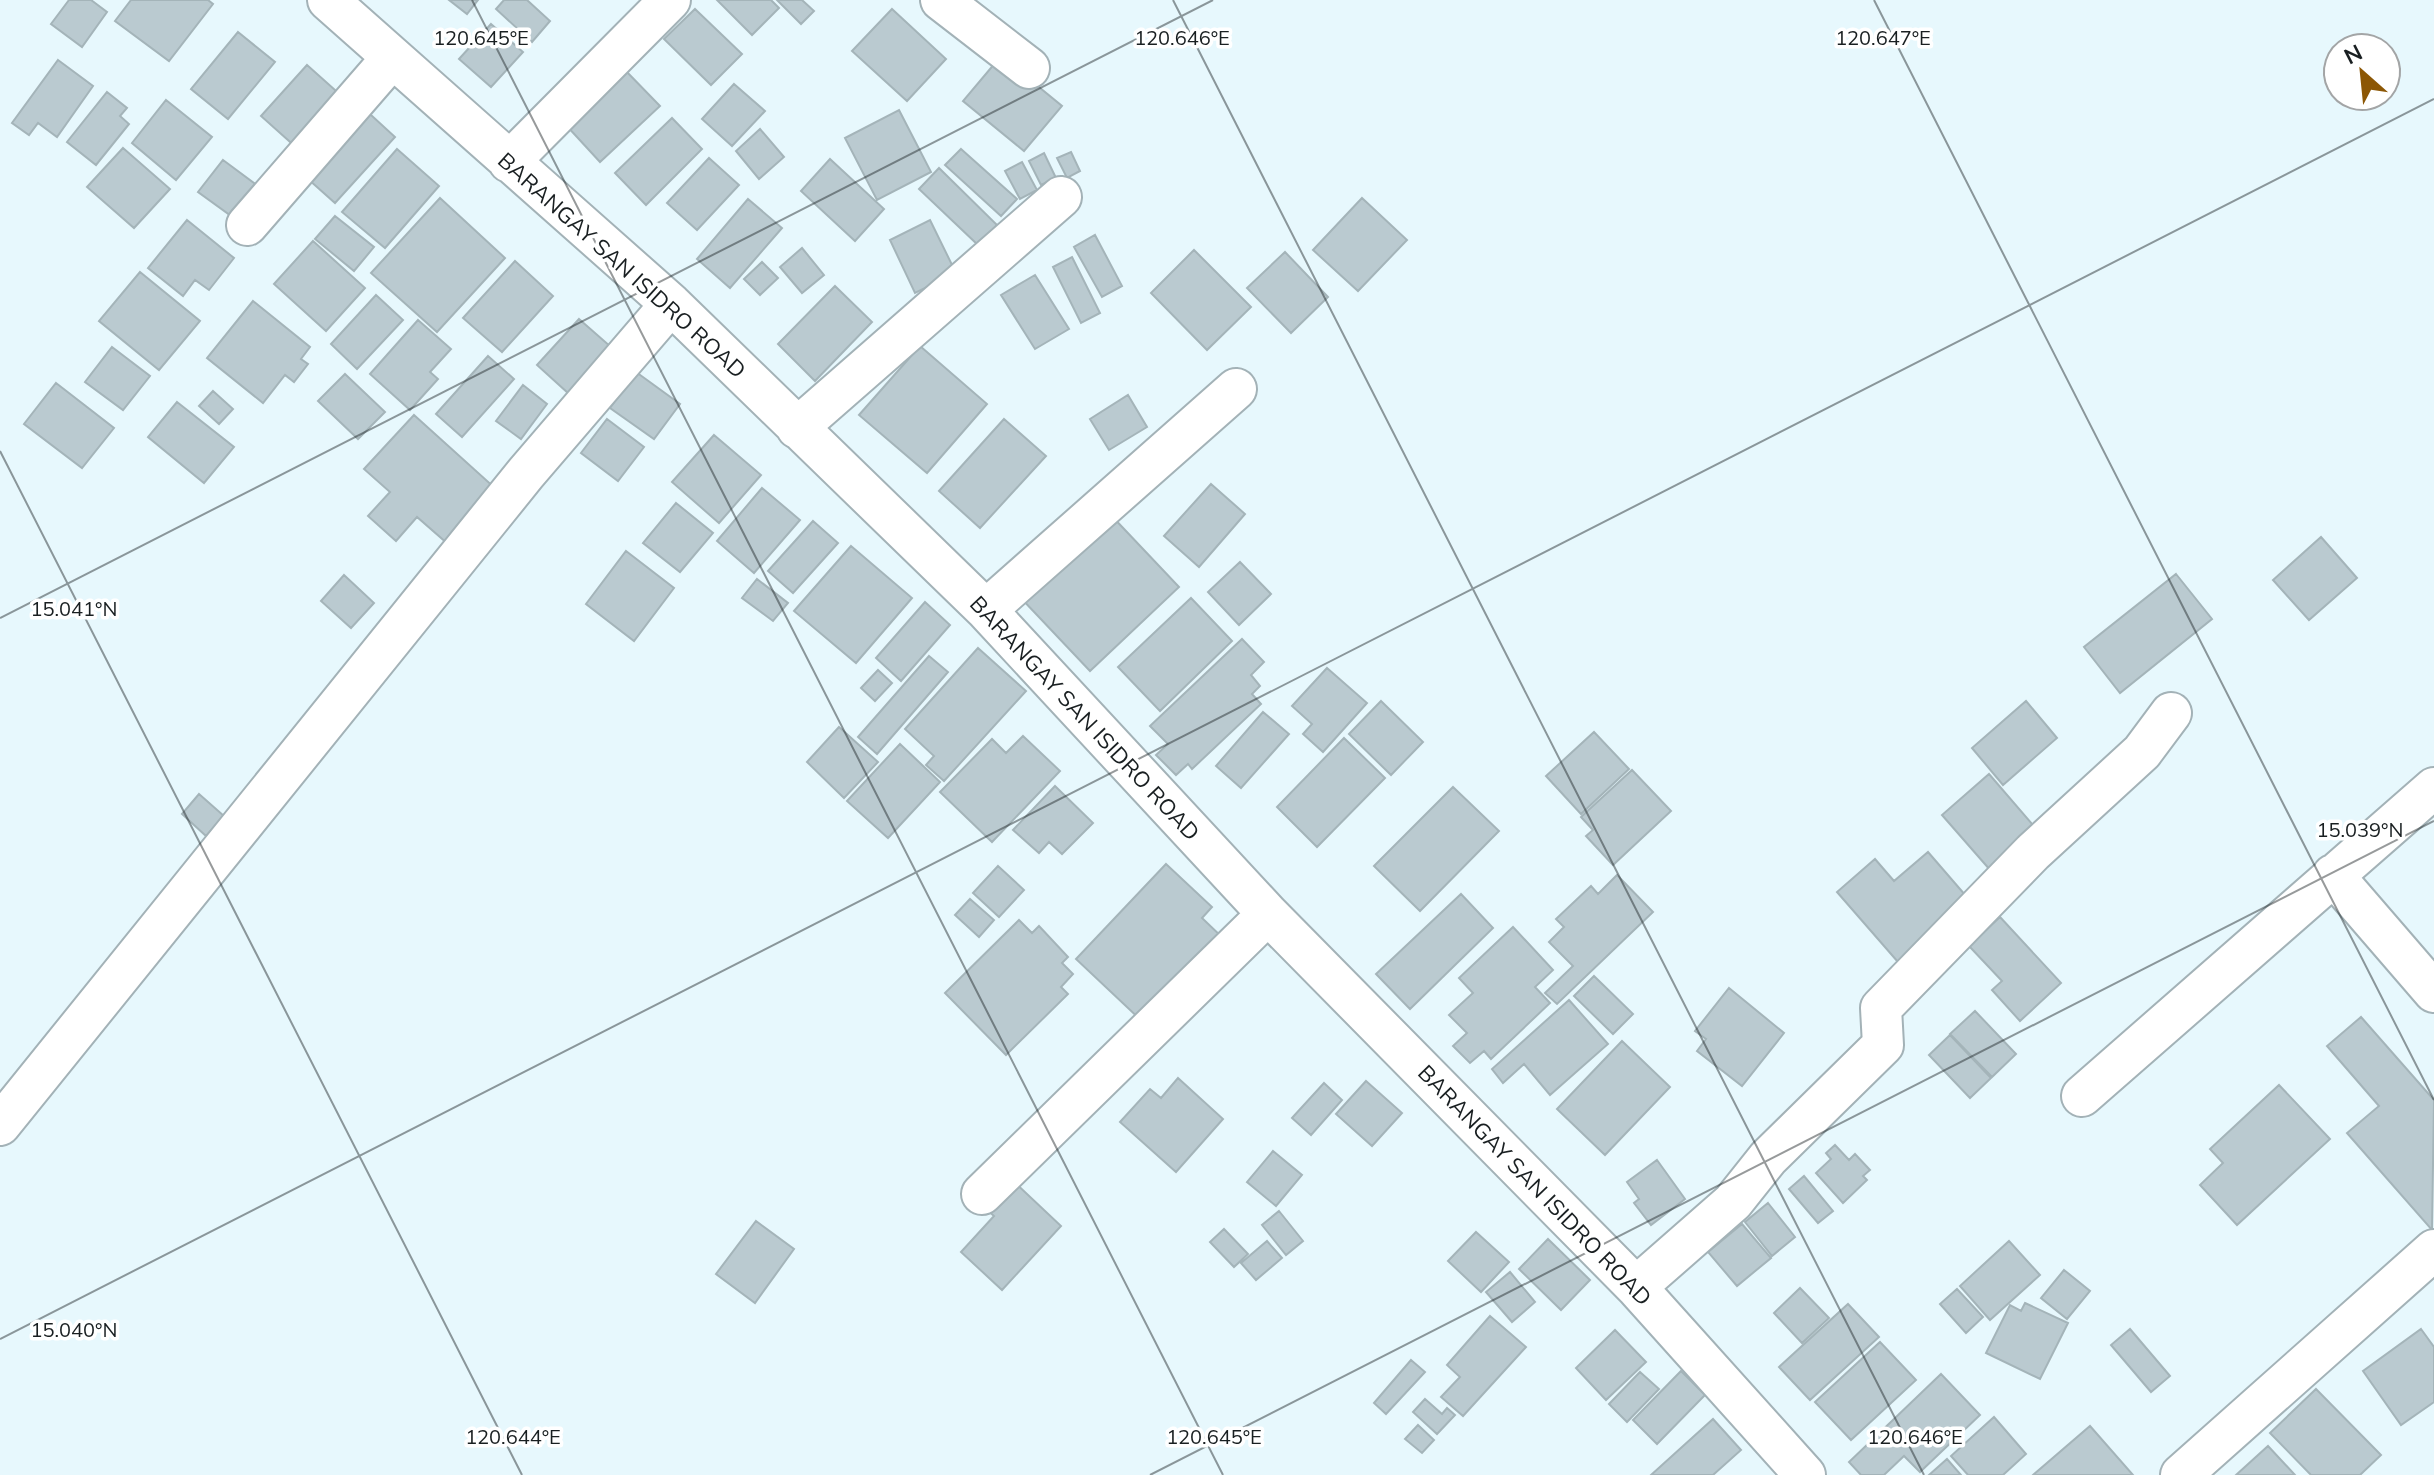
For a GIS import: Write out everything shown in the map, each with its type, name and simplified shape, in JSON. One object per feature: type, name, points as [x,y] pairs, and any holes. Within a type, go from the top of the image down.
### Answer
[{"type":"street","name":"BARANGAY SAN ISIDRO ROAD","points":[[328,0],[671,304],[986,610],[1268,914],[1636,1287],[1805,1475]]},
{"type":"street","points":[[509,162],[670,0]]},
{"type":"street","points":[[941,0],[1029,68]]},
{"type":"street","points":[[247,225],[392,58]]},
{"type":"street","points":[[797,428],[1061,197]]},
{"type":"street","points":[[0,1125],[526,473],[671,304]]},
{"type":"street","points":[[986,610],[1236,389]]},
{"type":"street","points":[[1636,1287],[1733,1202],[1768,1158],[1883,1045],[1881,1008],[2033,852],[2131,763],[2171,713]]},
{"type":"street","points":[[2082,1096],[2434,788]]},
{"type":"street","points":[[2333,875],[2434,992]]},
{"type":"street","points":[[982,1194],[1268,914]]},
{"type":"street","points":[[2181,1475],[2434,1250]]},
{"type":"building","points":[[69,0],[91,0],[107,12],[82,47],[51,24]]},
{"type":"building","points":[[131,0],[208,0],[213,4],[169,61],[115,21]]},
{"type":"building","points":[[449,0],[478,0],[467,14]]},
{"type":"building","points":[[504,0],[527,0],[550,21],[532,42],[496,9]]},
{"type":"building","points":[[717,0],[771,0],[779,8],[752,35]]},
{"type":"building","points":[[777,0],[802,0],[814,11],[801,24]]},
{"type":"building","points":[[695,9],[742,54],[711,85],[664,39]]},
{"type":"building","points":[[892,9],[946,59],[907,101],[852,51]]},
{"type":"building","points":[[491,24],[523,52],[491,87],[459,59]]},
{"type":"building","points":[[238,32],[275,62],[228,119],[191,89]]},
{"type":"building","points":[[1001,56],[1062,106],[1024,151],[963,101]]},
{"type":"building","points":[[58,60],[93,86],[57,137],[38,123],[29,135],[12,123]]},
{"type":"building","points":[[307,65],[344,98],[298,149],[261,116]]},
{"type":"building","points":[[624,69],[660,106],[600,162],[565,124]]},
{"type":"building","points":[[734,84],[765,111],[732,146],[702,119]]},
{"type":"building","points":[[107,92],[127,108],[120,116],[129,124],[96,165],[67,142]]},
{"type":"building","points":[[166,100],[212,137],[176,180],[132,143]]},
{"type":"building","points":[[359,104],[395,137],[335,203],[299,171]]},
{"type":"building","points":[[899,110],[931,172],[877,200],[845,138]]},
{"type":"building","points":[[672,118],[702,149],[646,205],[615,173]]},
{"type":"building","points":[[760,129],[784,157],[759,179],[736,151]]},
{"type":"building","points":[[123,148],[170,189],[134,228],[87,187]]},
{"type":"building","points":[[397,149],[439,186],[385,248],[342,212]]},
{"type":"building","points":[[961,149],[1017,199],[1001,216],[945,165]]},
{"type":"building","points":[[1071,152],[1080,171],[1067,178],[1057,158]]},
{"type":"building","points":[[1044,153],[1056,178],[1041,185],[1029,161]]},
{"type":"building","points":[[709,158],[739,185],[697,230],[667,203]]},
{"type":"building","points":[[830,159],[884,209],[855,241],[801,191]]},
{"type":"building","points":[[223,160],[258,186],[234,218],[198,192]]},
{"type":"building","points":[[1022,162],[1037,190],[1020,199],[1005,171]]},
{"type":"building","points":[[939,168],[997,225],[978,245],[919,189]]},
{"type":"building","points":[[440,198],[505,258],[437,332],[371,273]]},
{"type":"building","points":[[1362,198],[1407,240],[1358,291],[1313,250]]},
{"type":"building","points":[[748,199],[782,228],[730,288],[697,259]]},
{"type":"building","points":[[335,216],[374,247],[354,271],[315,239]]},
{"type":"building","points":[[187,220],[234,258],[209,290],[195,280],[183,296],[148,268]]},
{"type":"building","points":[[930,220],[956,273],[915,293],[890,240]]},
{"type":"building","points":[[1095,235],[1122,286],[1102,297],[1074,247]]},
{"type":"building","points":[[313,241],[365,288],[326,331],[274,284]]},
{"type":"building","points":[[802,248],[824,275],[802,293],[780,267]]},
{"type":"building","points":[[1194,250],[1251,307],[1207,350],[1151,293]]},
{"type":"building","points":[[1285,252],[1328,297],[1291,333],[1247,288]]},
{"type":"building","points":[[1072,257],[1100,313],[1081,323],[1053,267]]},
{"type":"building","points":[[515,261],[553,296],[502,352],[463,318]]},
{"type":"building","points":[[762,262],[778,278],[760,295],[744,279]]},
{"type":"building","points":[[140,272],[200,321],[159,370],[99,321]]},
{"type":"building","points":[[1035,275],[1069,329],[1035,349],[1001,295]]},
{"type":"building","points":[[835,286],[872,322],[815,381],[778,344]]},
{"type":"building","points":[[376,295],[403,320],[357,369],[331,344]]},
{"type":"building","points":[[253,301],[310,347],[301,359],[308,364],[294,382],[285,375],[263,403],[207,358]]},
{"type":"building","points":[[579,319],[611,347],[568,393],[537,365]]},
{"type":"building","points":[[418,320],[451,349],[430,372],[438,379],[410,410],[370,374]]},
{"type":"building","points":[[920,346],[987,404],[927,473],[859,415]]},
{"type":"building","points":[[112,347],[150,376],[123,410],[85,382]]},
{"type":"building","points":[[488,356],[514,379],[462,437],[436,414]]},
{"type":"building","points":[[636,372],[680,404],[654,439],[610,408]]},
{"type":"building","points":[[345,374],[385,412],[358,439],[318,401]]},
{"type":"building","points":[[56,383],[114,428],[82,468],[24,424]]},
{"type":"building","points":[[523,385],[547,404],[521,439],[496,421]]},
{"type":"building","points":[[213,391],[233,409],[219,424],[199,406]]},
{"type":"building","points":[[1128,395],[1147,427],[1109,450],[1090,419]]},
{"type":"building","points":[[177,402],[234,447],[204,483],[148,437]]},
{"type":"building","points":[[414,415],[496,489],[448,544],[417,517],[396,541],[368,516],[390,492],[364,469]]},
{"type":"building","points":[[607,419],[644,447],[618,481],[581,453]]},
{"type":"building","points":[[1004,419],[1046,456],[980,528],[939,491]]},
{"type":"building","points":[[714,435],[761,475],[719,523],[672,482]]},
{"type":"building","points":[[1211,484],[1245,514],[1199,567],[1164,536]]},
{"type":"building","points":[[762,488],[800,520],[754,573],[717,541]]},
{"type":"building","points":[[676,503],[713,533],[680,572],[643,543]]},
{"type":"building","points":[[1108,512],[1179,587],[1090,671],[1019,596]]},
{"type":"building","points":[[813,521],[838,543],[793,593],[768,571]]},
{"type":"building","points":[[2321,537],[2357,578],[2309,620],[2273,580]]},
{"type":"building","points":[[851,546],[912,598],[856,663],[794,611]]},
{"type":"building","points":[[626,551],[674,588],[634,641],[586,604]]},
{"type":"building","points":[[1240,562],[1271,594],[1239,625],[1208,592]]},
{"type":"building","points":[[2176,574],[2212,619],[2120,693],[2084,647]]},
{"type":"building","points":[[344,575],[374,603],[351,628],[321,601]]},
{"type":"building","points":[[757,579],[788,603],[773,621],[742,598]]},
{"type":"building","points":[[1191,598],[1232,641],[1160,711],[1118,667]]},
{"type":"building","points":[[925,602],[950,625],[901,681],[876,658]]},
{"type":"building","points":[[1242,639],[1264,662],[1251,675],[1260,686],[1252,694],[1261,704],[1192,769],[1188,764],[1176,775],[1156,755],[1168,744],[1150,726]]},
{"type":"building","points":[[978,648],[1026,691],[944,781],[926,765],[934,756],[905,729]]},
{"type":"building","points":[[929,656],[948,672],[877,754],[858,737]]},
{"type":"building","points":[[1327,668],[1367,703],[1323,752],[1303,734],[1312,724],[1292,706]]},
{"type":"building","points":[[878,670],[892,683],[875,701],[861,688]]},
{"type":"building","points":[[1381,701],[1423,742],[1391,775],[1349,734]]},
{"type":"building","points":[[2026,701],[2057,738],[2003,785],[1972,748]]},
{"type":"building","points":[[1263,712],[1289,734],[1241,788],[1216,766]]},
{"type":"building","points":[[839,727],[878,762],[844,798],[807,762]]},
{"type":"building","points":[[1594,732],[1629,769],[1581,814],[1546,776]]},
{"type":"building","points":[[1023,736],[1060,771],[992,842],[940,792],[992,739],[1006,753]]},
{"type":"building","points":[[1344,738],[1385,778],[1317,847],[1277,807]]},
{"type":"building","points":[[900,744],[940,782],[888,838],[847,801]]},
{"type":"building","points":[[1632,770],[1671,811],[1613,865],[1586,836],[1593,830],[1581,817]]},
{"type":"building","points":[[1989,774],[2045,839],[1998,879],[1942,815]]},
{"type":"building","points":[[1055,786],[1093,823],[1062,854],[1049,842],[1039,853],[1013,830]]},
{"type":"building","points":[[1453,787],[1499,831],[1420,911],[1374,866]]},
{"type":"building","points":[[199,794],[224,816],[206,836],[182,814]]},
{"type":"building","points":[[1928,852],[1966,896],[1939,920],[1942,924],[1898,962],[1837,892],[1875,859],[1894,881]]},
{"type":"building","points":[[1166,864],[1212,907],[1202,918],[1225,940],[1145,1024],[1076,959]]},
{"type":"building","points":[[998,866],[1024,890],[999,917],[973,893]]},
{"type":"building","points":[[1617,875],[1653,912],[1557,1004],[1545,993],[1573,966],[1549,942],[1564,927],[1556,919],[1591,886],[1598,894]]},
{"type":"building","points":[[1461,894],[1493,928],[1410,1009],[1376,974]]},
{"type":"building","points":[[970,899],[994,920],[979,937],[955,915]]},
{"type":"building","points":[[2000,917],[2061,983],[2020,1021],[1992,990],[2002,981],[1969,946]]},
{"type":"building","points":[[1019,920],[1032,933],[1039,926],[1068,957],[1062,963],[1073,974],[1061,987],[1068,994],[1006,1055],[945,993]]},
{"type":"building","points":[[1513,927],[1553,970],[1535,987],[1550,1003],[1491,1059],[1484,1051],[1470,1063],[1453,1046],[1467,1033],[1449,1015],[1473,993],[1459,978]]},
{"type":"building","points":[[1594,976],[1633,1014],[1613,1034],[1574,996]]},
{"type":"building","points":[[1729,988],[1784,1033],[1742,1086],[1697,1051],[1706,1039],[1695,1031]]},
{"type":"building","points":[[1569,1000],[1608,1044],[1550,1095],[1524,1064],[1503,1083],[1492,1069]]},
{"type":"building","points":[[1975,1011],[2016,1054],[1992,1077],[1950,1034]]},
{"type":"building","points":[[2361,1017],[2434,1100],[2432,1230],[2347,1133],[2379,1106],[2327,1046]]},
{"type":"building","points":[[1950,1035],[1991,1078],[1970,1098],[1929,1055]]},
{"type":"building","points":[[1622,1041],[1670,1087],[1605,1155],[1557,1109]]},
{"type":"building","points":[[1178,1078],[1223,1119],[1176,1172],[1120,1122],[1150,1089],[1161,1098]]},
{"type":"building","points":[[1366,1081],[1402,1113],[1372,1146],[1336,1114]]},
{"type":"building","points":[[1324,1083],[1342,1100],[1311,1135],[1292,1118]]},
{"type":"building","points":[[2279,1085],[2330,1139],[2237,1225],[2200,1185],[2223,1163],[2210,1149]]},
{"type":"building","points":[[1835,1145],[1849,1160],[1855,1154],[1870,1170],[1863,1176],[1867,1180],[1843,1203],[1816,1173],[1831,1159],[1826,1153]]},
{"type":"building","points":[[1273,1151],[1302,1175],[1276,1206],[1247,1182]]},
{"type":"building","points":[[1657,1160],[1685,1199],[1651,1225],[1634,1203],[1639,1199],[1627,1182]]},
{"type":"building","points":[[1804,1176],[1833,1211],[1818,1223],[1789,1189]]},
{"type":"building","points":[[1011,1179],[1061,1226],[1002,1290],[961,1252],[994,1216],[985,1208]]},
{"type":"building","points":[[1768,1203],[1795,1237],[1772,1256],[1745,1222]]},
{"type":"building","points":[[1279,1211],[1303,1241],[1286,1255],[1262,1225]]},
{"type":"building","points":[[756,1221],[794,1249],[755,1303],[716,1274]]},
{"type":"building","points":[[1742,1224],[1771,1258],[1737,1286],[1708,1252]]},
{"type":"building","points":[[1224,1229],[1248,1254],[1234,1267],[1210,1242]]},
{"type":"building","points":[[1476,1232],[1509,1262],[1481,1292],[1448,1261]]},
{"type":"building","points":[[1548,1239],[1590,1280],[1561,1310],[1519,1269]]},
{"type":"building","points":[[1267,1241],[1282,1258],[1256,1280],[1241,1263]]},
{"type":"building","points":[[2009,1241],[2040,1275],[1990,1320],[1960,1286]]},
{"type":"building","points":[[2064,1270],[2090,1291],[2067,1319],[2041,1298]]},
{"type":"building","points":[[1510,1272],[1535,1302],[1512,1322],[1486,1292]]},
{"type":"building","points":[[1800,1288],[1829,1318],[1802,1343],[1774,1313]]},
{"type":"building","points":[[1957,1289],[1983,1317],[1966,1333],[1940,1304]]},
{"type":"building","points":[[2025,1303],[2068,1323],[2040,1379],[1986,1353],[2010,1305],[2021,1311]]},
{"type":"building","points":[[1848,1304],[1879,1337],[1810,1400],[1779,1367]]},
{"type":"building","points":[[1490,1316],[1526,1347],[1463,1416],[1441,1397],[1460,1377],[1447,1365]]},
{"type":"building","points":[[2130,1329],[2170,1376],[2151,1392],[2111,1345]]},
{"type":"building","points":[[2421,1329],[2434,1347],[2434,1402],[2401,1425],[2363,1371]]},
{"type":"building","points":[[1615,1330],[1646,1362],[1606,1400],[1576,1368]]},
{"type":"building","points":[[1880,1342],[1916,1380],[1851,1440],[1815,1402]]},
{"type":"building","points":[[1411,1360],[1425,1372],[1386,1414],[1374,1403]]},
{"type":"building","points":[[1681,1371],[1705,1395],[1657,1444],[1633,1420]]},
{"type":"building","points":[[1640,1372],[1659,1389],[1627,1422],[1609,1404]]},
{"type":"building","points":[[1941,1374],[1980,1415],[1920,1472],[1904,1456],[1884,1475],[1861,1475],[1849,1462]]},
{"type":"building","points":[[2316,1389],[2381,1455],[2360,1475],[2311,1475],[2270,1433]]},
{"type":"building","points":[[1425,1399],[1442,1414],[1447,1408],[1455,1415],[1437,1434],[1413,1412]]},
{"type":"building","points":[[1994,1417],[2026,1454],[2003,1475],[1968,1475],[1951,1456]]},
{"type":"building","points":[[1713,1419],[1741,1450],[1713,1475],[1651,1475]]},
{"type":"building","points":[[1418,1425],[1434,1440],[1422,1453],[1405,1439]]},
{"type":"building","points":[[2090,1426],[2133,1475],[2033,1475]]},
{"type":"building","points":[[2268,1446],[2295,1475],[2236,1475]]},
{"type":"building","points":[[1947,1459],[1961,1475],[1929,1475]]}]
